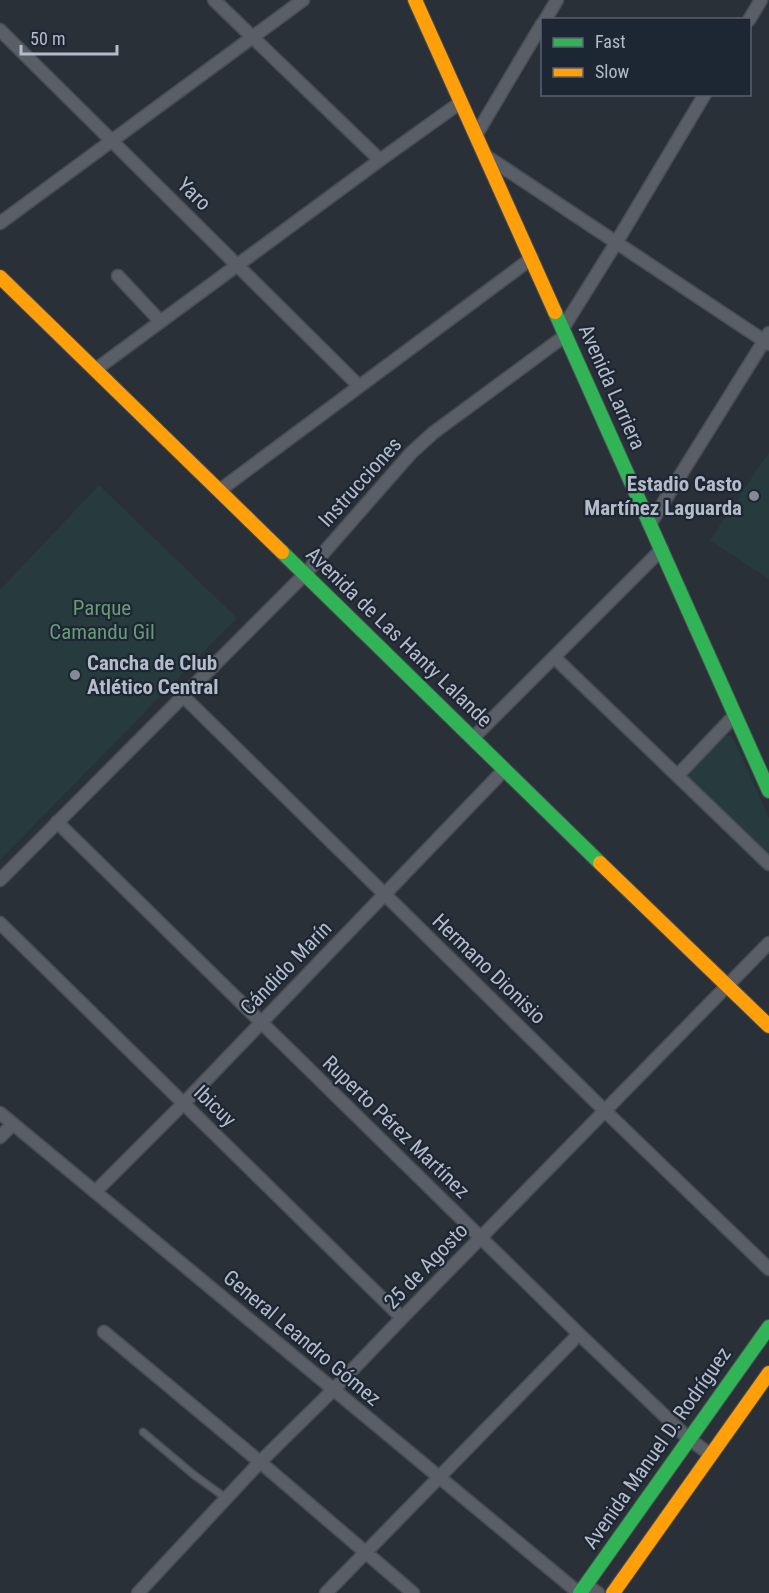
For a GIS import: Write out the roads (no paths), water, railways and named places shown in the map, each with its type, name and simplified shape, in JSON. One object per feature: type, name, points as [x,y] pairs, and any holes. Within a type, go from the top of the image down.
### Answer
[{"type":"street","points":[[214,0],[380,160]]},
{"type":"street","points":[[0,222],[303,0]]},
{"type":"street","name":"Avenida Larriera","points":[[415,0],[769,791]]},
{"type":"street","points":[[546,18],[557,0]]},
{"type":"street","points":[[750,18],[761,0]]},
{"type":"street","points":[[476,135],[541,27]]},
{"type":"street","name":"Yaro","points":[[0,30],[359,386]]},
{"type":"street","name":"Instrucciones","points":[[2,875],[304,574],[411,453],[433,433],[564,332],[704,96]]},
{"type":"street","points":[[95,370],[461,102]]},
{"type":"street","points":[[486,156],[616,243],[767,339],[650,524]]},
{"type":"street","points":[[220,490],[532,258]]},
{"type":"street","points":[[118,276],[160,321]]},
{"type":"street","name":"Avenida de Las Hanty Lalande","points":[[0,277],[769,1026]]},
{"type":"street","points":[[473,738],[662,549]]},
{"type":"street","points":[[554,657],[769,864]]},
{"type":"street","name":"Hermano Dionisio","points":[[183,696],[769,1269]]},
{"type":"street","points":[[678,776],[735,716]]},
{"type":"street","name":"Cándido Marín","points":[[95,1192],[184,1103],[504,770]]},
{"type":"street","name":"Ruperto Pérez Martínez","points":[[57,822],[579,1334],[689,1439],[711,1455]]},
{"type":"street","name":"Ibicuy","points":[[0,923],[402,1318]]},
{"type":"street","name":"25 de Agosto","points":[[138,1593],[260,1462],[769,943]]},
{"type":"street","name":"General Leandro Gómez","points":[[0,1113],[580,1593]]},
{"type":"street","points":[[0,1137],[13,1124]]},
{"type":"street","name":"Avenida Manuel D. Rodríguez","points":[[580,1593],[769,1327]]},
{"type":"street","points":[[104,1332],[413,1593]]},
{"type":"street","points":[[326,1593],[579,1334]]},
{"type":"street","points":[[613,1593],[769,1373]]},
{"type":"street","points":[[580,1593],[592,1589],[598,1593]]},
{"type":"lane","points":[[143,1432],[226,1498]]},
{"type":"place","name":"Estadio Casto Martínez Laguarda","points":[[754,496]]},
{"type":"place","name":"Cancha de Club Atlético Central","points":[[75,675]]},
{"type":"park label","name":"Parque Camandu Gil","points":[[102,620]]}]
